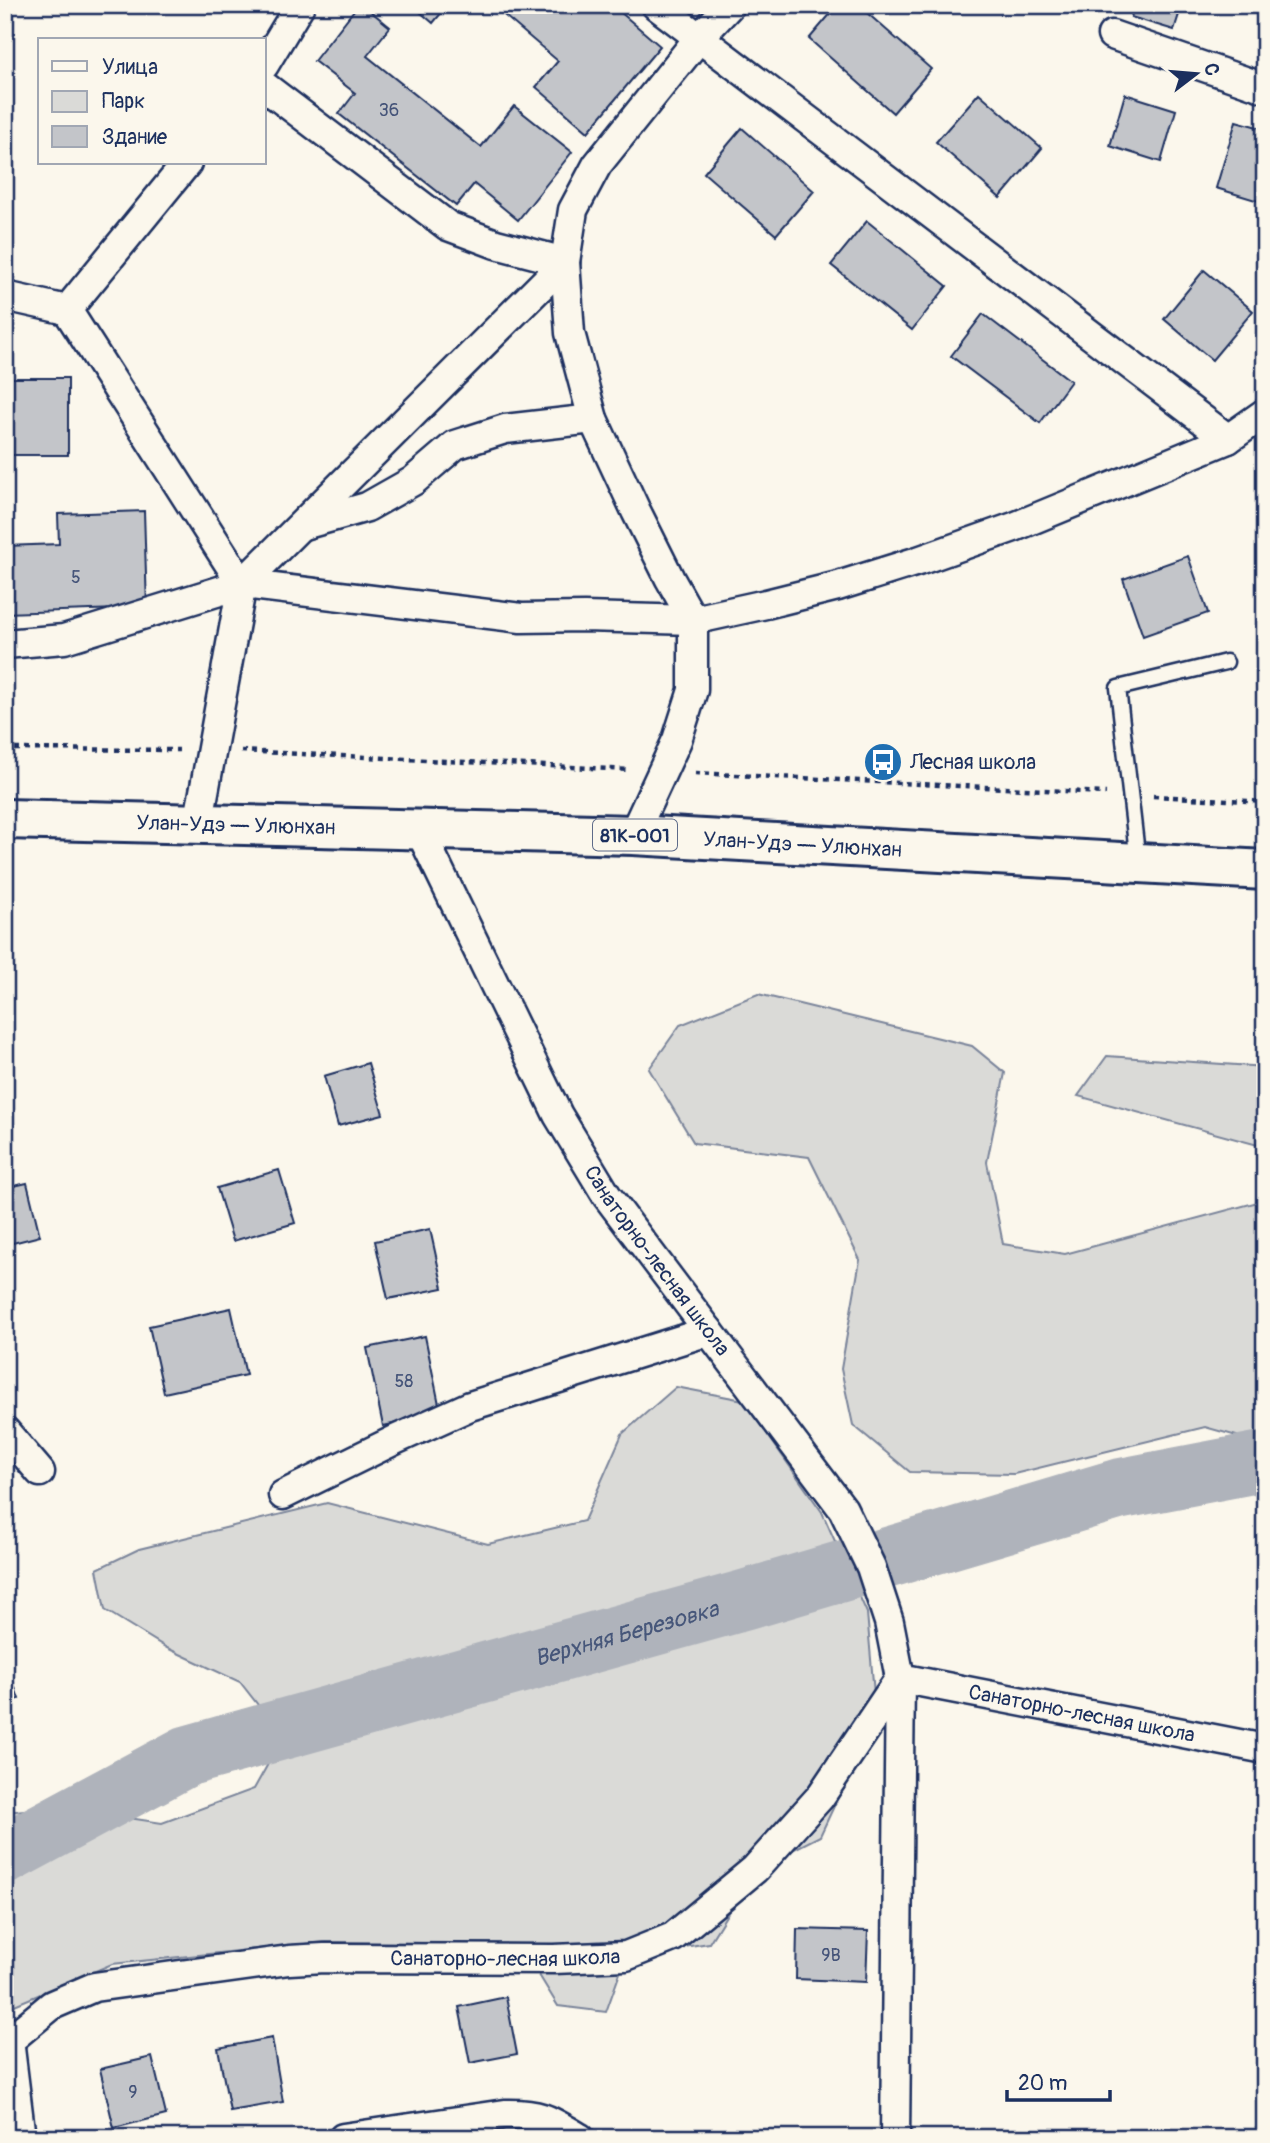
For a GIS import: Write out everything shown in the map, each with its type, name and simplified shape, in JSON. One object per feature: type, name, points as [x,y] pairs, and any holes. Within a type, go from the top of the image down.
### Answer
[{"type":"main road","name":"Улан-Удэ — Улюнхан","points":[[5,820],[633,835],[1265,870]]},
{"type":"street","points":[[266,62],[300,5]]},
{"type":"street","points":[[656,5],[1228,439]]},
{"type":"street","points":[[633,835],[677,740],[693,690],[692,620],[647,534],[593,419],[570,333],[565,262],[573,210],[597,165],[699,38],[730,5]]},
{"type":"street","points":[[1112,35],[1265,88]]},
{"type":"street","points":[[266,88],[448,226],[496,244],[565,262]]},
{"type":"street","points":[[67,310],[186,164]]},
{"type":"street","points":[[198,825],[242,584],[565,262]]},
{"type":"street","points":[[5,296],[67,310],[242,584]]},
{"type":"street","points":[[5,644],[64,639],[242,584],[521,618],[692,620],[838,586],[1014,527],[1228,439],[1265,413]]},
{"type":"street","points":[[300,526],[368,507],[413,481],[455,445],[505,429],[593,419]]},
{"type":"street","name":"Санаторно-лесная школа","points":[[7,2042],[52,2005],[94,1987],[289,1960],[554,1959],[625,1956],[673,1937],[755,1869],[820,1797],[900,1678],[890,1622],[872,1567],[844,1509],[607,1196],[558,1115],[420,831]]},
{"type":"street","points":[[283,1495],[470,1406],[709,1331]]},
{"type":"street","points":[[5,1432],[40,1472]]},
{"type":"street","points":[[895,2138],[900,1678]]},
{"type":"street","name":"Санаторно-лесная школа","points":[[900,1678],[1265,1749]]},
{"type":"street","points":[[7,2042],[21,2138]]},
{"type":"street","points":[[343,2138],[505,2113],[528,2113],[550,2120],[580,2138]]},
{"type":"lane","points":[[1138,863],[1118,688],[1226,662]]},
{"type":"green space","points":[[758,994],[972,1046],[1005,1073],[987,1162],[1003,1244],[1065,1254],[1265,1200],[1265,1444],[1205,1427],[1014,1474],[910,1472],[853,1425],[841,1369],[860,1260],[809,1157],[694,1143],[649,1069],[680,1025]]},
{"type":"green space","points":[[1107,1056],[1265,1067],[1265,1147],[1078,1096]]},
{"type":"green space","points":[[676,1387],[743,1400],[822,1512],[867,1613],[876,1717],[820,1836],[755,1869],[709,1943],[626,1956],[606,2012],[558,2006],[520,1944],[326,1942],[112,1964],[5,2009],[5,1812],[55,1807],[162,1823],[254,1789],[283,1737],[240,1682],[167,1648],[105,1610],[97,1569],[139,1549],[327,1503],[488,1544],[584,1521],[622,1434]]},
{"type":"building","points":[[358,5],[363,5],[390,27],[367,56],[481,147],[514,106],[572,152],[518,220],[474,184],[456,206],[339,114],[355,93],[314,61]]},
{"type":"building","points":[[412,5],[448,5],[433,23]]},
{"type":"building","points":[[492,5],[612,5],[660,46],[588,132],[536,87],[558,61]]},
{"type":"building","points":[[838,5],[858,5],[931,69],[893,113],[809,39]]},
{"type":"building","points":[[1135,5],[1182,5],[1174,30],[1131,17]]},
{"type":"building","points":[[979,93],[1042,148],[1000,198],[936,142]]},
{"type":"building","points":[[1125,94],[1176,110],[1161,162],[1110,146]]},
{"type":"building","points":[[1236,121],[1265,129],[1265,203],[1216,188]]},
{"type":"building","points":[[742,128],[814,191],[776,235],[704,173]]},
{"type":"building","points":[[867,221],[947,286],[912,330],[831,265]]},
{"type":"building","points":[[1204,270],[1253,311],[1212,360],[1164,319]]},
{"type":"building","points":[[983,314],[1071,381],[1040,423],[951,356]]},
{"type":"building","points":[[5,348],[10,348],[9,378],[68,378],[68,455],[5,455]]},
{"type":"building","points":[[144,511],[147,608],[5,613],[5,546],[59,544],[58,514]]},
{"type":"building","points":[[1188,556],[1208,613],[1143,636],[1123,579]]},
{"type":"building","points":[[368,1063],[383,1114],[338,1126],[324,1076]]},
{"type":"building","points":[[279,1170],[295,1223],[233,1241],[217,1188]]},
{"type":"building","points":[[27,1183],[40,1236],[5,1245],[5,1188]]},
{"type":"building","points":[[430,1229],[443,1288],[388,1299],[375,1241]]},
{"type":"building","points":[[231,1308],[246,1375],[164,1393],[149,1326]]},
{"type":"building","points":[[425,1336],[441,1414],[383,1426],[367,1348]]},
{"type":"building","points":[[5,1660],[19,1699],[5,1704]]},
{"type":"building","points":[[797,1929],[868,1931],[866,1982],[796,1979]]},
{"type":"building","points":[[506,1997],[517,2054],[470,2063],[459,2007]]},
{"type":"building","points":[[272,2038],[283,2102],[230,2111],[218,2048]]},
{"type":"building","points":[[152,2057],[166,2115],[114,2128],[100,2069]]},
{"type":"waterway","name":"Верхняя Березовка","points":[[5,1854],[187,1756],[745,1600],[1119,1489],[1265,1461]]},
{"type":"place","name":"Лесная школа","points":[[883,762]]}]
